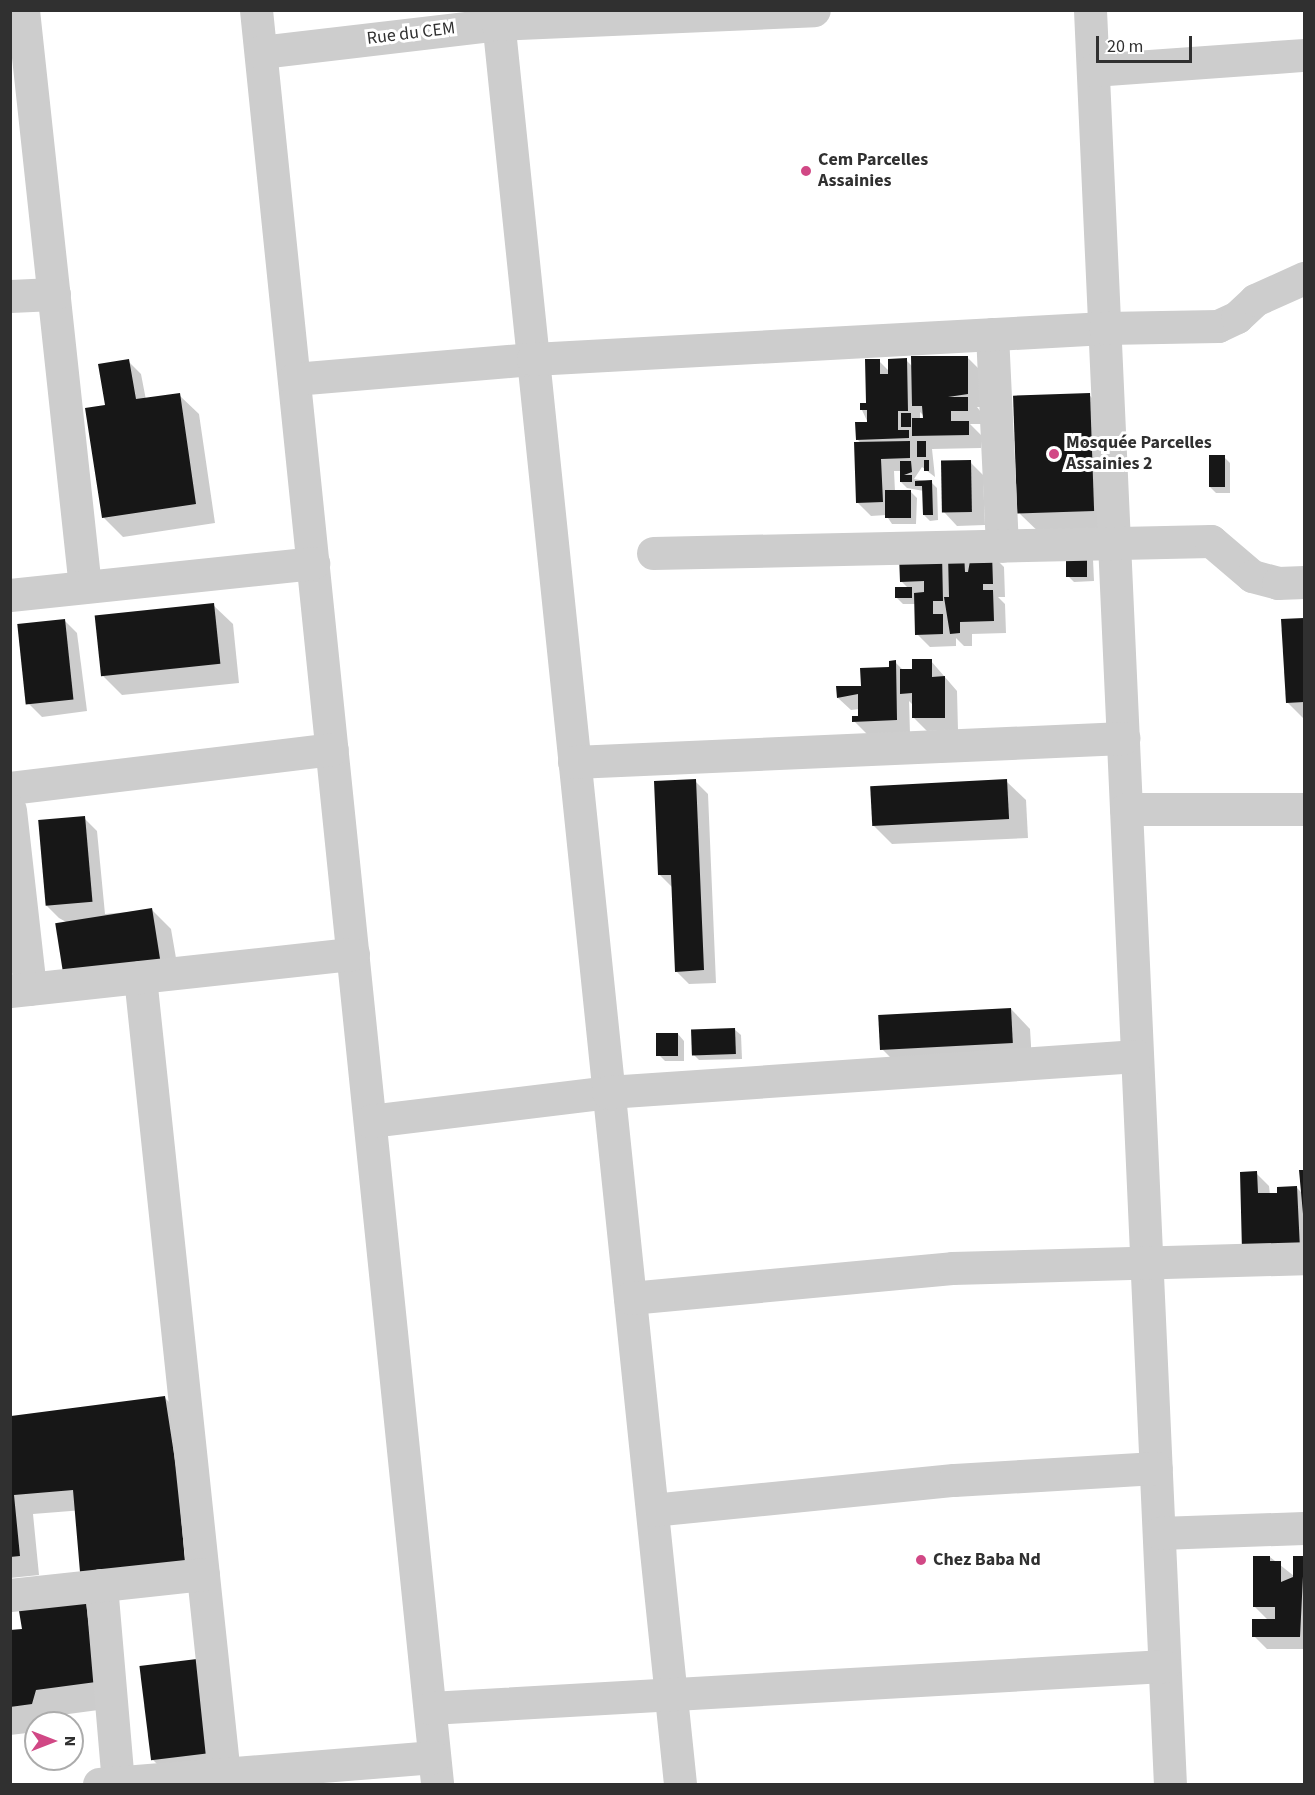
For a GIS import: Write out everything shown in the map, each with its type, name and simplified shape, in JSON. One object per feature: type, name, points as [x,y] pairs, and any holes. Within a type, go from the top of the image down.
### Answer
[{"type":"street","points":[[23,10],[22,99],[54,294],[85,587]]},
{"type":"street","points":[[100,1585],[112,1784],[436,1771],[256,10]]},
{"type":"street","name":"Rue du CEM","points":[[261,52],[497,17],[814,10]]},
{"type":"street","points":[[1090,10],[1170,1785]]},
{"type":"street","points":[[497,17],[680,1785]]},
{"type":"street","points":[[1093,70],[1305,56]]},
{"type":"street","points":[[294,379],[533,359],[1105,328],[1218,326],[1237,317],[1255,300],[1305,278]]},
{"type":"street","points":[[10,296],[54,294]]},
{"type":"street","points":[[993,334],[1002,546]]},
{"type":"street","points":[[653,553],[1211,541],[1252,576],[1278,583],[1305,582]]},
{"type":"street","points":[[10,595],[313,563]]},
{"type":"street","points":[[574,762],[1123,738]]},
{"type":"street","points":[[10,788],[332,748]]},
{"type":"street","points":[[1126,809],[1305,809]]},
{"type":"street","points":[[10,810],[20,990],[353,954]]},
{"type":"street","points":[[140,977],[225,1780]]},
{"type":"street","points":[[370,1121],[609,1092],[1137,1056]]},
{"type":"street","points":[[630,1298],[952,1268],[1305,1258]]},
{"type":"street","points":[[652,1510],[954,1480],[1156,1468]]},
{"type":"street","points":[[1159,1533],[1305,1528]]},
{"type":"street","points":[[10,1595],[203,1574]]},
{"type":"street","points":[[430,1708],[1164,1666]]},
{"type":"building","points":[[911,356],[968,356],[968,394],[948,397],[968,397],[968,411],[951,411],[951,421],[969,421],[969,435],[912,436],[912,418],[923,418],[922,406],[912,406]]},
{"type":"building","points":[[907,358],[908,411],[898,411],[898,430],[909,430],[909,438],[856,440],[855,422],[867,422],[867,410],[860,410],[860,403],[866,403],[865,359],[880,359],[880,374],[888,374],[888,359]]},
{"type":"building","points":[[129,359],[136,399],[180,393],[196,504],[102,518],[85,408],[105,405],[98,364]]},
{"type":"building","name":"Mosquée Parcelles Assainies 2","points":[[1090,393],[1094,511],[1017,514],[1013,396]]},
{"type":"building","points":[[901,413],[911,413],[911,427],[901,427]]},
{"type":"building","points":[[910,441],[910,458],[881,459],[883,502],[856,503],[854,442]]},
{"type":"building","points":[[917,441],[926,441],[926,457],[917,457]]},
{"type":"building","points":[[1209,455],[1225,455],[1225,487],[1209,487]]},
{"type":"building","points":[[924,460],[929,460],[929,471],[924,471]]},
{"type":"building","points":[[971,460],[972,512],[942,513],[941,461]]},
{"type":"building","points":[[900,461],[911,461],[912,472],[904,475],[912,475],[912,482],[900,482]]},
{"type":"building","points":[[932,480],[933,515],[923,515],[922,486],[915,486],[915,481]]},
{"type":"building","points":[[885,490],[911,490],[911,518],[885,518]]},
{"type":"building","points":[[1066,552],[1087,552],[1087,577],[1066,577]]},
{"type":"building","points":[[964,553],[965,572],[968,572],[970,561],[992,553],[993,584],[983,584],[983,590],[993,590],[994,621],[960,622],[960,633],[950,634],[944,597],[949,597],[948,554]]},
{"type":"building","points":[[942,554],[943,601],[933,601],[933,614],[943,614],[943,634],[915,635],[914,593],[924,592],[924,581],[900,582],[899,555]]},
{"type":"building","points":[[895,587],[912,587],[912,598],[895,598]]},
{"type":"building","points":[[214,603],[220,664],[101,676],[95,616]]},
{"type":"building","points":[[1304,618],[1304,702],[1286,703],[1281,619]]},
{"type":"building","points":[[65,619],[73,700],[26,705],[17,624]]},
{"type":"building","points":[[912,659],[932,659],[932,677],[945,676],[945,718],[912,718],[912,693],[900,694],[900,669],[912,669]]},
{"type":"building","points":[[896,660],[897,720],[852,722],[852,716],[858,716],[858,694],[837,698],[836,686],[861,686],[860,668],[889,667],[889,661]]},
{"type":"building","points":[[696,779],[704,970],[675,972],[671,875],[658,875],[654,781]]},
{"type":"building","points":[[1007,779],[1009,819],[872,826],[870,786]]},
{"type":"building","points":[[85,816],[92,902],[46,906],[38,820]]},
{"type":"building","points":[[152,908],[162,968],[65,984],[55,923]]},
{"type":"building","points":[[1011,1008],[1013,1043],[880,1050],[878,1015]]},
{"type":"building","points":[[735,1028],[736,1054],[692,1056],[691,1030]]},
{"type":"building","points":[[656,1033],[678,1033],[678,1056],[656,1056]]},
{"type":"building","points":[[1299,1170],[1304,1170],[1304,1214],[1303,1214]]},
{"type":"building","points":[[1257,1171],[1258,1193],[1277,1193],[1277,1187],[1297,1186],[1300,1249],[1242,1251],[1240,1172]]},
{"type":"building","points":[[165,1396],[178,1480],[185,1562],[80,1572],[73,1490],[14,1495],[20,1556],[10,1557],[11,1416]]},
{"type":"building","points":[[1253,1556],[1270,1556],[1270,1561],[1281,1561],[1281,1582],[1293,1577],[1293,1556],[1304,1556],[1300,1637],[1252,1637],[1252,1619],[1275,1619],[1275,1607],[1253,1607]]},
{"type":"building","points":[[85,1595],[96,1682],[36,1690],[32,1704],[10,1707],[10,1630],[22,1629],[18,1605]]},
{"type":"building","points":[[197,1659],[209,1753],[151,1760],[139,1666]]},
{"type":"place","name":"Cem Parcelles Assainies","points":[[806,171]]},
{"type":"place","name":"Mosquée Parcelles Assainies 2","points":[[1054,454]]},
{"type":"place","name":"Chez Baba Nd","points":[[921,1560]]}]
